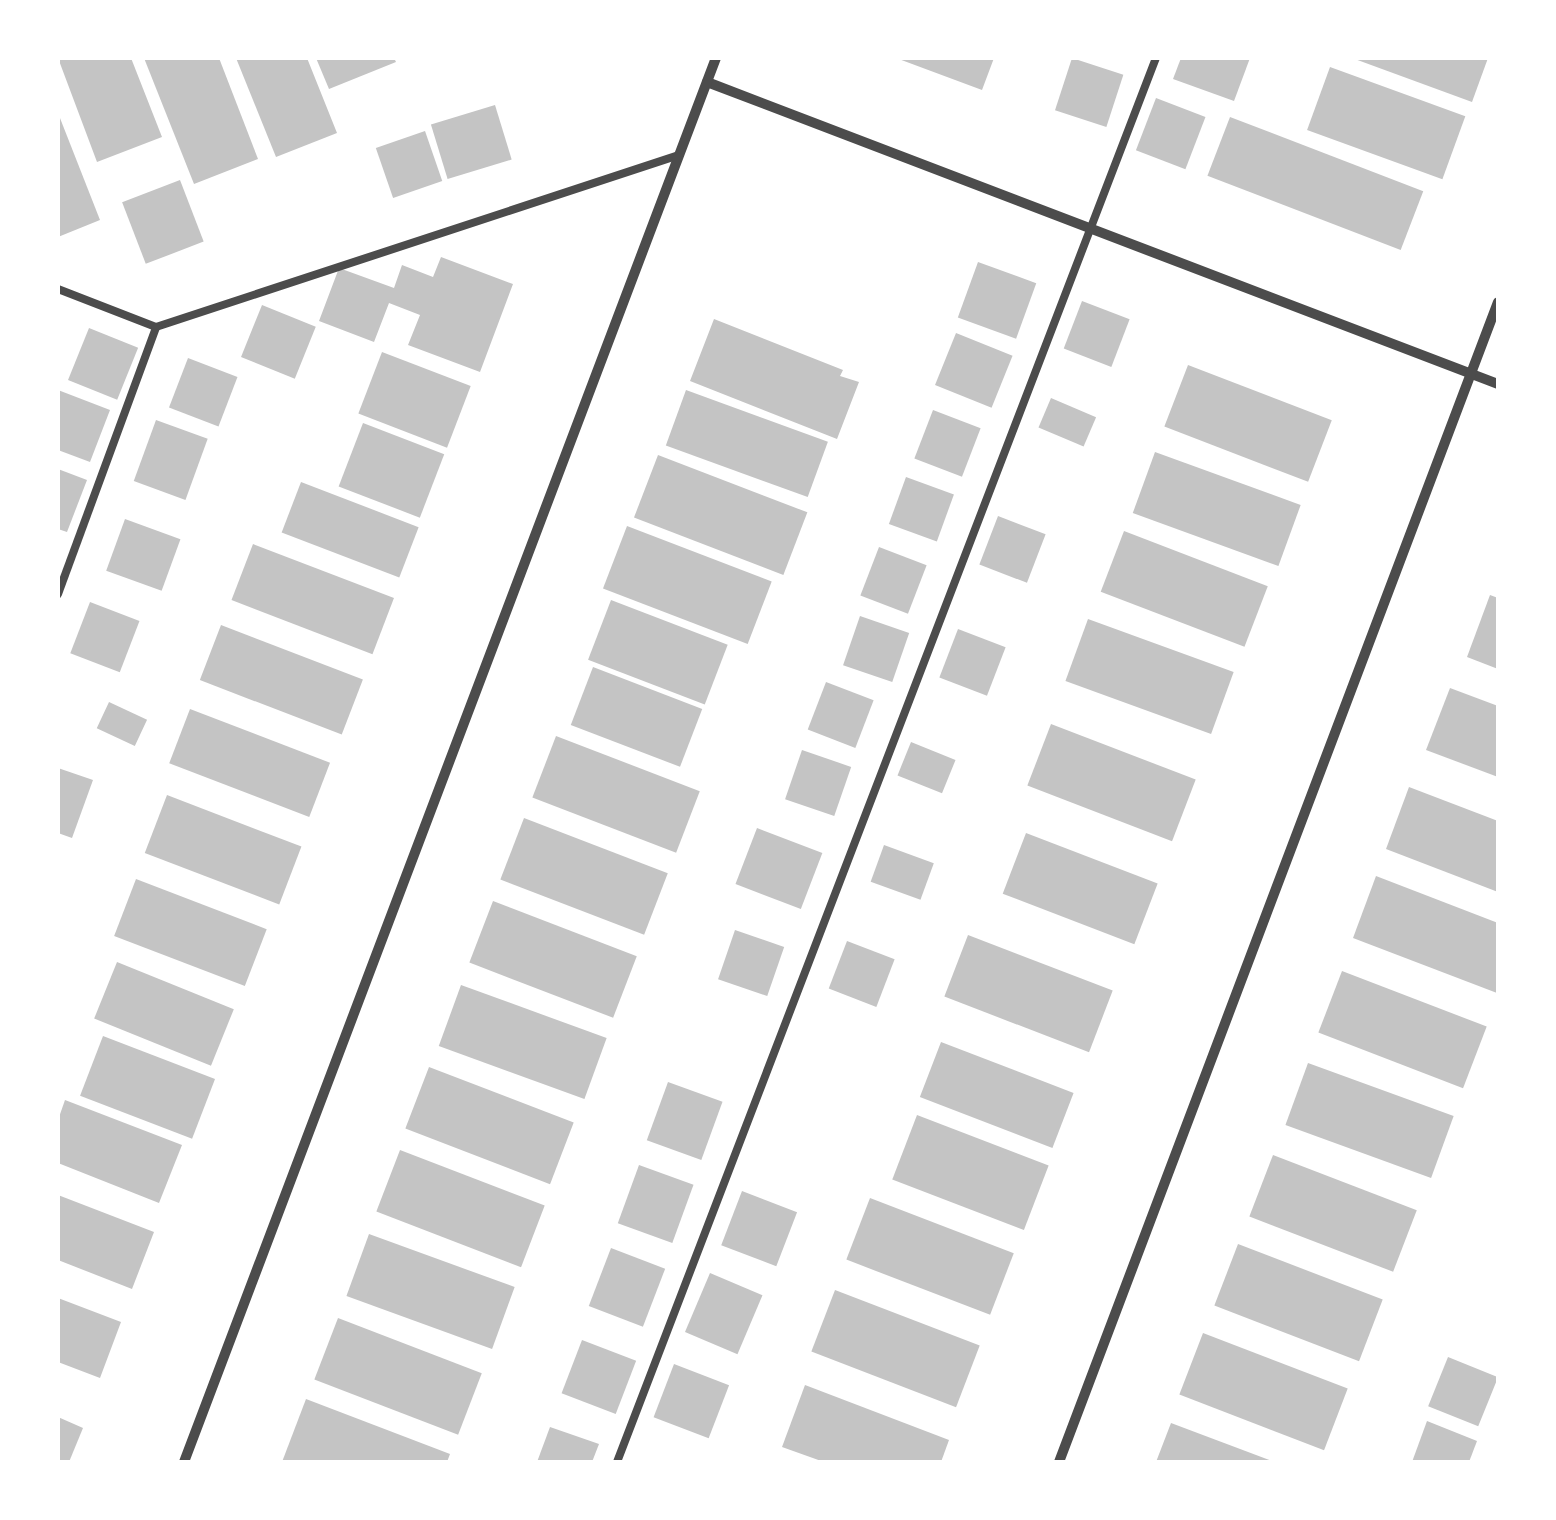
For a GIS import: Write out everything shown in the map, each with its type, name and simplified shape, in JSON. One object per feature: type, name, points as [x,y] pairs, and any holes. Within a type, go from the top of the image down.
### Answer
[{"type":"street","points":[[184,1462],[716,58]]},
{"type":"street","points":[[707,82],[1498,384]]},
{"type":"street","points":[[1059,1462],[1498,302]]},
{"type":"lane","points":[[617,1462],[1156,58]]},
{"type":"lane","points":[[58,289],[156,328],[679,154]]},
{"type":"lane","points":[[58,594],[156,328]]},
{"type":"building","points":[[58,58],[131,58],[162,137],[97,162]]},
{"type":"building","points":[[144,58],[219,58],[258,159],[194,184]]},
{"type":"building","points":[[236,58],[307,58],[337,133],[276,157]]},
{"type":"building","points":[[316,58],[394,58],[396,62],[329,89]]},
{"type":"building","points":[[896,58],[994,58],[982,90]]},
{"type":"building","points":[[1072,58],[1123,75],[1106,127],[1055,110]]},
{"type":"building","points":[[1181,58],[1250,58],[1234,101],[1173,79]]},
{"type":"building","points":[[1352,58],[1488,58],[1472,102]]},
{"type":"building","points":[[1330,67],[1465,116],[1442,179],[1307,130]]},
{"type":"building","points":[[1156,98],[1205,117],[1185,169],[1136,150]]},
{"type":"building","points":[[495,105],[512,160],[448,179],[431,125]]},
{"type":"building","points":[[58,113],[100,220],[58,237]]},
{"type":"building","points":[[1230,117],[1423,191],[1401,250],[1207,176]]},
{"type":"building","points":[[425,131],[442,181],[393,198],[376,148]]},
{"type":"building","points":[[180,180],[204,242],[146,264],[122,202]]},
{"type":"building","points":[[441,257],[513,284],[480,372],[408,345],[420,315],[389,303],[374,342],[319,321],[339,268],[394,288],[402,265],[433,277]]},
{"type":"building","points":[[978,262],[1036,283],[1016,339],[958,317]]},
{"type":"building","points":[[1082,301],[1130,319],[1111,367],[1064,349]]},
{"type":"building","points":[[262,305],[316,327],[295,379],[241,357]]},
{"type":"building","points":[[714,319],[843,370],[840,376],[859,382],[837,439],[690,381]]},
{"type":"building","points":[[89,328],[138,348],[117,400],[68,380]]},
{"type":"building","points":[[956,333],[1013,356],[992,408],[935,385]]},
{"type":"building","points":[[382,352],[471,386],[447,448],[358,414]]},
{"type":"building","points":[[188,358],[237,377],[218,426],[169,407]]},
{"type":"building","points":[[1188,365],[1332,420],[1308,482],[1164,427]]},
{"type":"building","points":[[58,390],[110,410],[90,462],[58,450]]},
{"type":"building","points":[[686,390],[828,442],[808,497],[666,445]]},
{"type":"building","points":[[1051,398],[1096,417],[1084,447],[1038,427]]},
{"type":"building","points":[[933,410],[981,428],[962,477],[914,459]]},
{"type":"building","points":[[156,420],[208,439],[185,500],[134,481]]},
{"type":"building","points":[[363,423],[444,454],[420,518],[339,486]]},
{"type":"building","points":[[1155,452],[1301,505],[1278,566],[1133,513]]},
{"type":"building","points":[[658,455],[807,512],[783,575],[634,518]]},
{"type":"building","points":[[58,469],[87,480],[67,532],[58,529]]},
{"type":"building","points":[[906,477],[954,494],[937,541],[889,524]]},
{"type":"building","points":[[301,482],[419,527],[399,578],[282,532]]},
{"type":"building","points":[[998,516],[1046,534],[1027,583],[979,565]]},
{"type":"building","points":[[125,519],[180,539],[162,591],[106,571]]},
{"type":"building","points":[[627,526],[772,582],[748,644],[603,589]]},
{"type":"building","points":[[1124,531],[1268,586],[1244,647],[1101,592]]},
{"type":"building","points":[[253,544],[394,598],[372,654],[231,600]]},
{"type":"building","points":[[879,547],[927,565],[908,614],[860,596]]},
{"type":"building","points":[[1490,595],[1498,598],[1498,669],[1467,657]]},
{"type":"building","points":[[611,600],[728,645],[705,705],[588,660]]},
{"type":"building","points":[[90,602],[139,621],[120,672],[70,653]]},
{"type":"building","points":[[860,616],[909,633],[892,682],[843,665]]},
{"type":"building","points":[[1088,619],[1234,672],[1211,734],[1065,681]]},
{"type":"building","points":[[221,625],[363,679],[342,735],[200,680]]},
{"type":"building","points":[[958,629],[1006,647],[987,696],[939,678]]},
{"type":"building","points":[[593,667],[702,709],[680,767],[571,725]]},
{"type":"building","points":[[826,682],[874,700],[855,748],[808,730]]},
{"type":"building","points":[[1450,688],[1498,706],[1498,777],[1426,750]]},
{"type":"building","points":[[109,702],[147,720],[135,746],[97,728]]},
{"type":"building","points":[[190,709],[330,763],[309,817],[169,763]]},
{"type":"building","points":[[1051,724],[1196,780],[1172,841],[1027,786]]},
{"type":"building","points":[[556,736],[700,791],[676,853],[532,798]]},
{"type":"building","points":[[911,742],[956,760],[942,793],[898,775]]},
{"type":"building","points":[[802,750],[851,767],[834,816],[785,799]]},
{"type":"building","points":[[58,768],[93,780],[72,838],[58,833]]},
{"type":"building","points":[[1409,787],[1498,821],[1498,892],[1386,849]]},
{"type":"building","points":[[167,795],[301,847],[279,904],[145,853]]},
{"type":"building","points":[[524,818],[668,873],[644,935],[500,880]]},
{"type":"building","points":[[757,828],[822,853],[801,909],[735,884]]},
{"type":"building","points":[[1026,833],[1158,884],[1134,944],[1003,894]]},
{"type":"building","points":[[884,845],[934,863],[920,900],[871,882]]},
{"type":"building","points":[[1376,876],[1498,923],[1497,993],[1353,938]]},
{"type":"building","points":[[136,879],[267,929],[245,986],[114,936]]},
{"type":"building","points":[[493,901],[637,956],[613,1018],[469,963]]},
{"type":"building","points":[[735,930],[784,947],[767,996],[718,979]]},
{"type":"building","points":[[968,935],[1113,991],[1089,1052],[944,997]]},
{"type":"building","points":[[847,941],[895,959],[876,1007],[829,989]]},
{"type":"building","points":[[117,962],[234,1009],[211,1066],[94,1019]]},
{"type":"building","points":[[1342,971],[1487,1027],[1463,1088],[1318,1033]]},
{"type":"building","points":[[461,985],[607,1038],[584,1099],[439,1046]]},
{"type":"building","points":[[103,1036],[215,1079],[192,1139],[80,1096]]},
{"type":"building","points":[[941,1042],[1074,1093],[1052,1148],[920,1097]]},
{"type":"building","points":[[1308,1063],[1454,1116],[1431,1178],[1285,1125]]},
{"type":"building","points":[[429,1067],[574,1123],[550,1184],[405,1129]]},
{"type":"building","points":[[668,1082],[723,1102],[701,1160],[647,1140]]},
{"type":"building","points":[[65,1100],[182,1145],[159,1203],[58,1163],[58,1120]]},
{"type":"building","points":[[917,1115],[1049,1166],[1024,1230],[892,1179]]},
{"type":"building","points":[[400,1150],[545,1206],[521,1267],[376,1212]]},
{"type":"building","points":[[1273,1155],[1417,1210],[1393,1272],[1249,1217]]},
{"type":"building","points":[[639,1165],[694,1185],[672,1243],[618,1223]]},
{"type":"building","points":[[742,1191],[797,1212],[776,1266],[721,1245]]},
{"type":"building","points":[[58,1195],[154,1232],[132,1289],[58,1260]]},
{"type":"building","points":[[870,1198],[1014,1253],[990,1315],[846,1260]]},
{"type":"building","points":[[369,1234],[515,1287],[492,1349],[346,1296]]},
{"type":"building","points":[[1238,1244],[1383,1300],[1359,1361],[1214,1306]]},
{"type":"building","points":[[611,1248],[665,1269],[643,1327],[589,1306]]},
{"type":"building","points":[[710,1273],[762,1295],[737,1354],[685,1332]]},
{"type":"building","points":[[835,1290],[980,1346],[956,1407],[811,1352]]},
{"type":"building","points":[[58,1298],[121,1322],[100,1378],[58,1362]]},
{"type":"building","points":[[338,1318],[482,1373],[458,1435],[314,1380]]},
{"type":"building","points":[[1203,1333],[1348,1389],[1324,1450],[1179,1395]]},
{"type":"building","points":[[582,1340],[636,1361],[616,1414],[562,1393]]},
{"type":"building","points":[[1448,1357],[1498,1377],[1478,1426],[1428,1406]]},
{"type":"building","points":[[674,1364],[729,1385],[709,1438],[654,1417]]},
{"type":"building","points":[[805,1385],[949,1440],[941,1462],[824,1462],[782,1447]]},
{"type":"building","points":[[306,1399],[450,1454],[447,1462],[282,1462]]},
{"type":"building","points":[[58,1417],[83,1428],[69,1462],[58,1462]]},
{"type":"building","points":[[1427,1421],[1477,1441],[1469,1462],[1412,1462]]},
{"type":"building","points":[[1171,1423],[1275,1462],[1156,1462]]},
{"type":"building","points":[[550,1427],[599,1444],[592,1462],[537,1462]]}]
